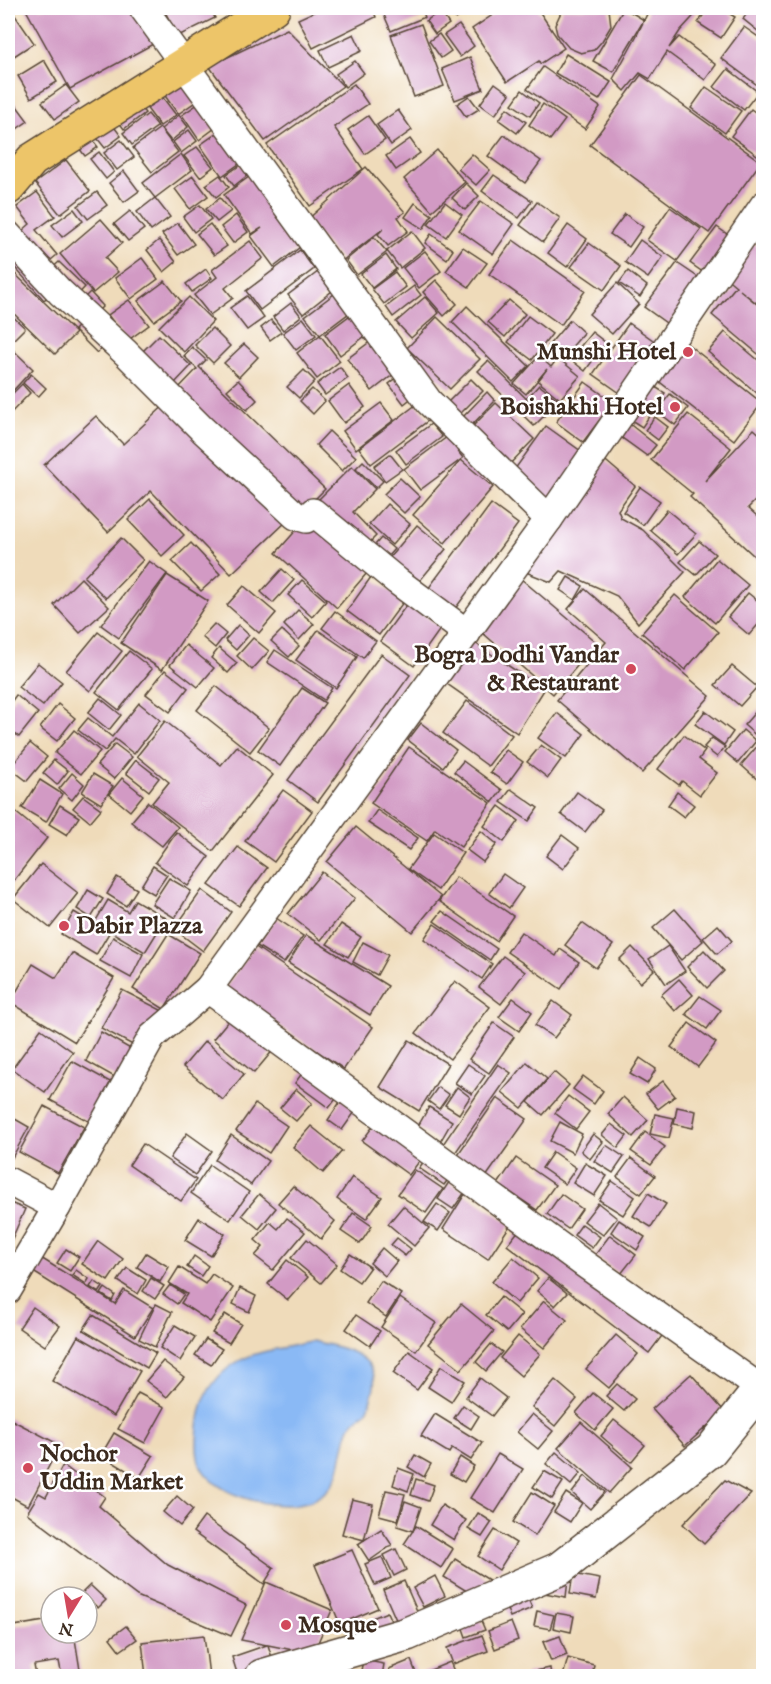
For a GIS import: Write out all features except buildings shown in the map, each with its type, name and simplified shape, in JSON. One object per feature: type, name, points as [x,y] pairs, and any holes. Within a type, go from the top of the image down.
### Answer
[{"type":"highway","points":[[8,188],[32,159],[273,8]]},
{"type":"street","points":[[143,8],[429,402],[549,519]]},
{"type":"street","points":[[8,1290],[152,1037],[208,989],[549,519],[764,205]]},
{"type":"street","points":[[8,235],[60,292],[296,516],[306,519],[313,512],[467,633]]},
{"type":"street","points":[[208,989],[583,1263],[762,1386],[711,1450],[559,1569],[407,1634],[262,1677]]},
{"type":"street","points":[[8,1181],[57,1207]]},
{"type":"water","points":[[312,1341],[355,1353],[370,1366],[374,1375],[374,1387],[368,1409],[351,1425],[338,1473],[331,1486],[321,1496],[309,1501],[281,1505],[252,1500],[222,1488],[203,1470],[197,1451],[200,1416],[203,1402],[210,1389],[227,1369],[246,1357]]},
{"type":"place","name":"Munshi Hotel","points":[[688,352]]},
{"type":"place","name":"Boishakhi Hotel","points":[[675,407]]},
{"type":"place","name":"Bogra Dodhi Vandar & Restaurant","points":[[631,669]]},
{"type":"place","name":"Dabir Plazza","points":[[64,926]]},
{"type":"place","name":"Nochor Uddin Market","points":[[28,1468]]},
{"type":"place","name":"Mosque","points":[[286,1625]]}]
